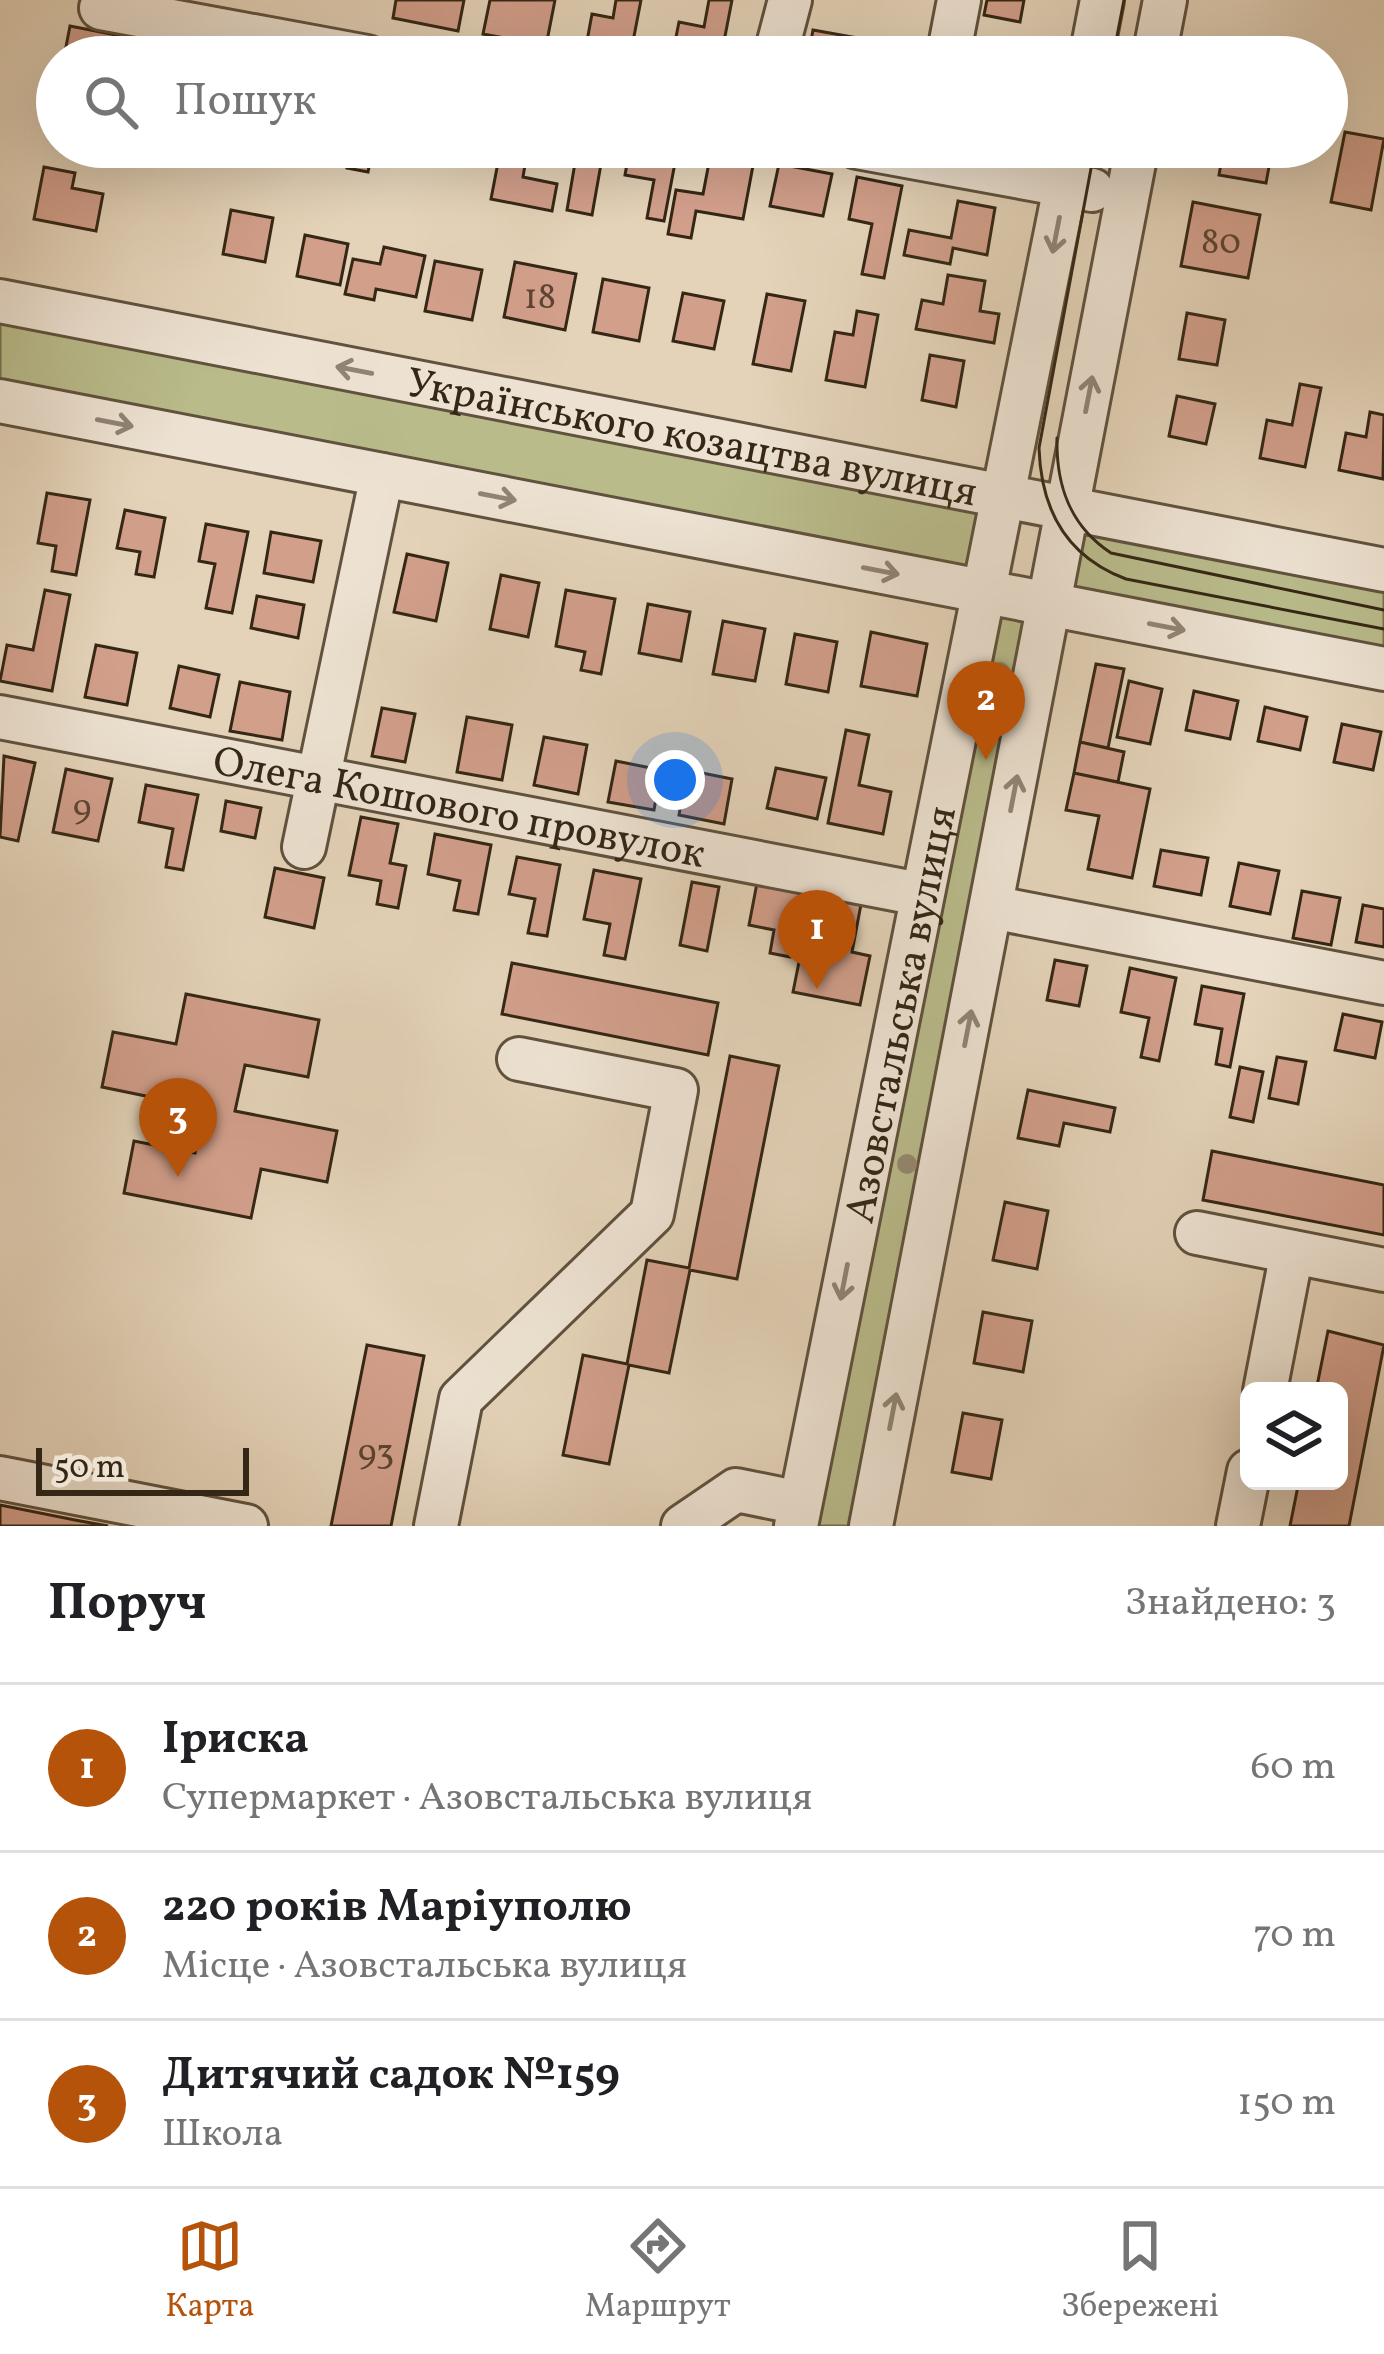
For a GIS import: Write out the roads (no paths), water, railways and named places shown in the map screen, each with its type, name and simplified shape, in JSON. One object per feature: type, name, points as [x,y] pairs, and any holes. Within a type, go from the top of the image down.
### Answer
[{"type":"street","points":[[781,36],[790,0]]},
{"type":"street","points":[[952,36],[959,0]]},
{"type":"street","points":[[1095,36],[1102,0]]},
{"type":"street","points":[[1158,36],[1165,0]]},
{"type":"street","points":[[100,8],[208,14],[289,36]]},
{"type":"street","name":"Азовстальська вулиця","points":[[798,1515],[1069,168]]},
{"type":"street","points":[[1073,168],[1127,196]]},
{"type":"street","name":"Азовстальська вулиця","points":[[871,1526],[1053,604],[1066,508],[1133,168]]},
{"type":"street","name":"Українського козацтва вулиця","points":[[0,301],[1384,570]]},
{"type":"street","points":[[0,401],[1384,670]]},
{"type":"street","points":[[304,847],[382,475]]},
{"type":"street","name":"Олега Кошового провулок","points":[[0,717],[920,894]]},
{"type":"street","points":[[991,908],[1384,983]]},
{"type":"street","points":[[436,1526],[461,1399],[652,1214],[676,1090],[519,1059]]},
{"type":"street","points":[[1197,1233],[1384,1270]]},
{"type":"street","points":[[1266,1382],[1292,1252]]},
{"type":"street","points":[[0,1478],[246,1526]]},
{"type":"street","points":[[683,1526],[736,1490],[798,1515]]},
{"type":"street","points":[[1238,1526],[1245,1490]]},
{"type":"tram line","points":[[1117,36],[1124,0]]},
{"type":"tram line","points":[[1091,168],[1039,448],[1045,492],[1061,528],[1088,558],[1126,579],[1384,629]]},
{"type":"tram line","points":[[1057,438],[1059,472],[1068,503],[1085,530],[1111,553],[1384,610]]},
{"type":"place","name":"220 років Маріуполю","points":[[986,760]]},
{"type":"place","name":"Іриска","points":[[817,989]]},
{"type":"place","name":"Дитячий садок №159","points":[[178,1177]]}]
